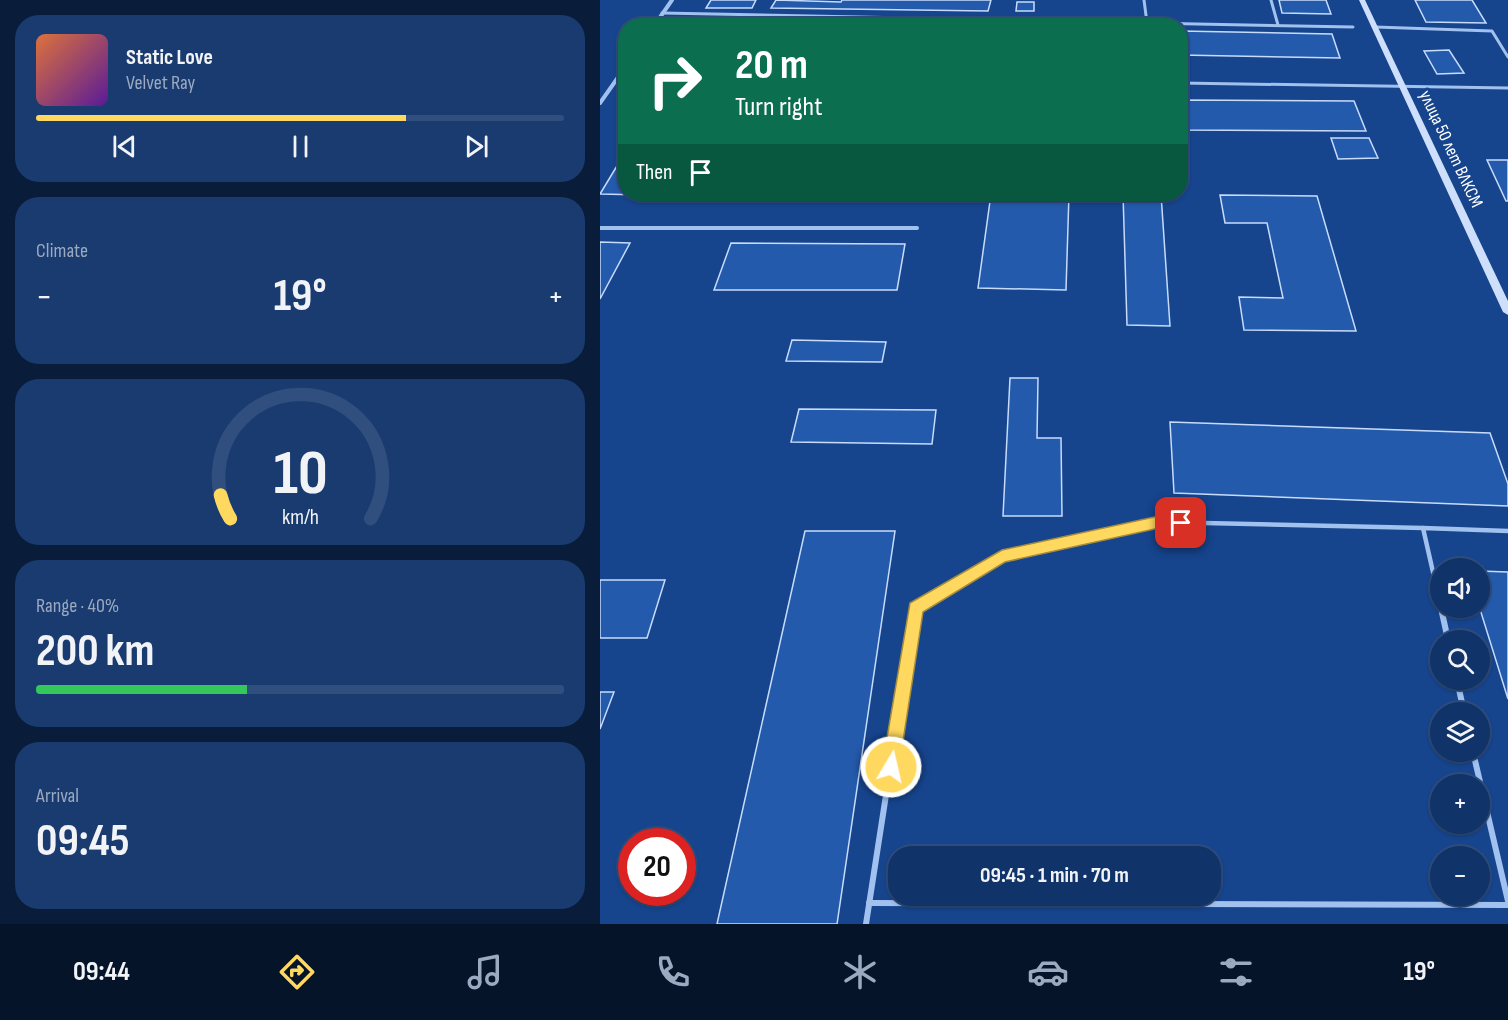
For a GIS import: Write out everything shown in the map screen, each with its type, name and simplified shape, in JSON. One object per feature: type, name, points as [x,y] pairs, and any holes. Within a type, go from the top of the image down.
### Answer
[{"type":"main road","name":"улица 50 лет ВЛКСМ","points":[[1362,0],[1508,312]]},
{"type":"street","points":[[659,18],[672,0]]},
{"type":"street","points":[[600,103],[618,77]]},
{"type":"lane","points":[[1144,0],[1146,18]]},
{"type":"lane","points":[[1271,0],[1278,25]]},
{"type":"lane","points":[[662,13],[882,18]]},
{"type":"lane","points":[[1188,24],[1353,27]]},
{"type":"lane","points":[[1375,27],[1492,31],[1508,57]]},
{"type":"lane","points":[[1188,83],[1508,88]]},
{"type":"lane","points":[[600,228],[917,228]]},
{"type":"lane","points":[[866,924],[915,608],[1002,556],[1159,522],[1508,531]]},
{"type":"lane","points":[[1423,528],[1430,560]]},
{"type":"lane","points":[[869,903],[1508,903],[1475,762]]},
{"type":"building","points":[[711,0],[756,0],[752,8],[706,8]]},
{"type":"building","points":[[776,0],[841,2],[842,0],[991,0],[988,11],[771,8]]},
{"type":"building","points":[[1279,0],[1326,0],[1331,14],[1282,13]]},
{"type":"building","points":[[1415,0],[1472,0],[1486,23],[1426,22]]},
{"type":"building","points":[[1017,2],[1034,2],[1034,11],[1016,11]]},
{"type":"building","points":[[1188,31],[1332,34],[1340,58],[1188,55]]},
{"type":"building","points":[[1449,50],[1464,73],[1437,74],[1424,51]]},
{"type":"building","points":[[1188,100],[1354,101],[1366,131],[1188,130]]},
{"type":"building","points":[[1331,138],[1369,138],[1378,158],[1338,159]]},
{"type":"building","points":[[1487,160],[1508,160],[1508,201],[1506,201]]},
{"type":"building","points":[[618,164],[618,194],[600,194]]},
{"type":"building","points":[[1220,195],[1317,196],[1356,331],[1244,330],[1239,297],[1283,298],[1267,223],[1225,223]]},
{"type":"building","points":[[990,201],[1069,201],[1066,290],[978,288]]},
{"type":"building","points":[[1123,201],[1161,201],[1170,326],[1127,325]]},
{"type":"building","points":[[600,242],[630,243],[600,299]]},
{"type":"building","points":[[731,243],[905,244],[897,290],[714,290]]},
{"type":"building","points":[[792,340],[886,342],[882,362],[786,361]]},
{"type":"building","points":[[1010,378],[1038,378],[1037,438],[1061,438],[1062,516],[1003,516]]},
{"type":"building","points":[[799,409],[936,410],[932,444],[791,442]]},
{"type":"building","points":[[1170,422],[1490,433],[1508,484],[1508,506],[1174,493]]},
{"type":"building","points":[[805,531],[895,531],[837,924],[717,924]]},
{"type":"building","points":[[1490,571],[1508,572],[1508,699],[1490,641],[1490,630],[1486,630],[1483,618],[1490,618]]},
{"type":"building","points":[[600,580],[665,580],[647,638],[600,638]]},
{"type":"building","points":[[600,692],[614,692],[600,729]]},
{"type":"route","points":[[891,767],[915,608],[1002,556],[1159,522],[1181,523]]}]
